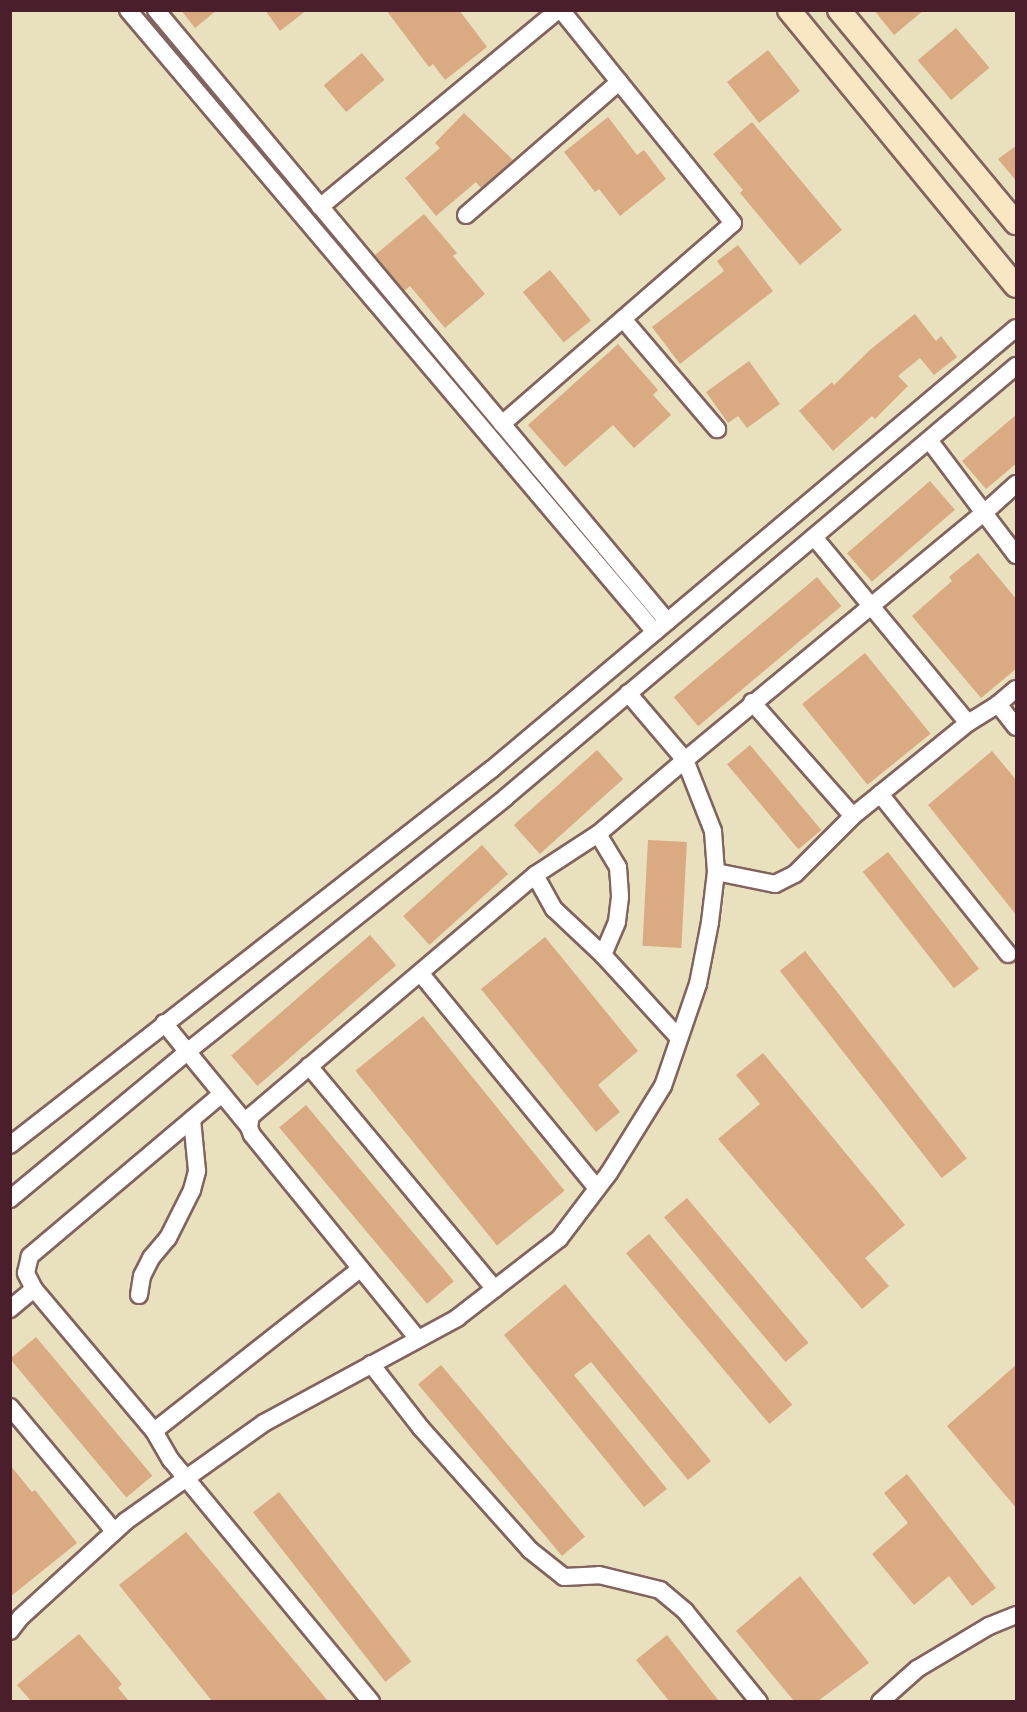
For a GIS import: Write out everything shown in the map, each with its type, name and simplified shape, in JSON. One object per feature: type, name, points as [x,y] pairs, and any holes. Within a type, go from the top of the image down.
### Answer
[{"type":"street","points":[[128,10],[661,626]]},
{"type":"street","points":[[156,10],[502,424],[661,626]]},
{"type":"street","points":[[320,207],[560,10],[733,223],[502,424]]},
{"type":"street","points":[[789,10],[1017,286]]},
{"type":"street","points":[[839,10],[1017,223]]},
{"type":"street","points":[[466,215],[619,82]]},
{"type":"street","points":[[623,319],[717,429]]},
{"type":"street","points":[[10,1144],[492,769],[1017,328]]},
{"type":"street","points":[[10,1199],[187,1052],[506,797],[1017,366]]},
{"type":"street","points":[[929,440],[1017,555]]},
{"type":"street","points":[[249,1127],[254,1112],[309,1065],[421,974],[535,876],[598,834],[752,702],[1017,484]]},
{"type":"street","points":[[814,537],[968,723]]},
{"type":"street","points":[[716,872],[775,884],[795,874],[853,816],[968,723],[998,704],[1017,688]]},
{"type":"street","points":[[10,1631],[21,1617],[114,1531],[264,1423],[457,1318],[559,1239],[597,1188],[663,1086],[698,984],[710,922],[716,872],[713,831],[685,760],[628,693]]},
{"type":"street","points":[[752,702],[853,816]]},
{"type":"street","points":[[998,704],[1017,727]]},
{"type":"street","points":[[880,794],[1008,954]]},
{"type":"street","points":[[598,834],[618,867],[620,897],[617,922],[603,955]]},
{"type":"street","points":[[535,876],[554,909],[603,955],[678,1037]]},
{"type":"street","points":[[421,974],[597,1188]]},
{"type":"street","points":[[164,1023],[418,1339]]},
{"type":"street","points":[[309,1065],[495,1289]]},
{"type":"street","points":[[222,1094],[30,1256],[26,1273],[34,1289],[154,1431],[171,1460],[371,1701]]},
{"type":"street","points":[[139,1295],[142,1276],[152,1258],[168,1239],[192,1190],[196,1171],[192,1119]]},
{"type":"street","points":[[154,1431],[360,1269]]},
{"type":"street","points":[[10,1309],[34,1289]]},
{"type":"street","points":[[371,1364],[421,1428],[530,1550],[564,1577],[599,1575],[660,1590],[685,1611],[759,1701]]},
{"type":"street","points":[[10,1407],[114,1531]]},
{"type":"street","points":[[880,1701],[917,1669],[988,1626],[1017,1615]]},
{"type":"building","points":[[181,10],[217,10],[195,28]]},
{"type":"building","points":[[265,10],[307,10],[280,31]]},
{"type":"building","points":[[386,10],[459,10],[487,47],[445,80],[433,64],[429,67]]},
{"type":"building","points":[[874,10],[924,10],[894,35]]},
{"type":"building","points":[[956,28],[989,68],[951,100],[918,60]]},
{"type":"building","points":[[768,50],[800,91],[759,123],[727,82]]},
{"type":"building","points":[[362,53],[384,80],[346,112],[324,85]]},
{"type":"building","points":[[464,113],[513,160],[481,188],[476,182],[436,216],[405,178],[440,148],[435,143]]},
{"type":"building","points":[[608,117],[637,155],[644,150],[666,179],[620,216],[599,189],[595,192],[564,152]]},
{"type":"building","points":[[752,122],[842,230],[800,265],[740,193],[743,190],[713,154]]},
{"type":"building","points":[[1017,145],[1017,182],[998,159]]},
{"type":"building","points":[[424,214],[457,253],[453,256],[485,294],[445,328],[410,286],[404,291],[375,255]]},
{"type":"building","points":[[738,245],[773,291],[680,364],[652,327],[724,271],[717,261]]},
{"type":"building","points":[[550,270],[591,321],[564,343],[523,292]]},
{"type":"building","points":[[915,314],[936,341],[941,336],[957,357],[934,375],[920,358],[898,376],[908,386],[875,419],[872,416],[833,451],[799,411],[832,382],[834,385],[871,349]]},
{"type":"building","points":[[618,344],[658,390],[653,395],[671,415],[634,448],[613,425],[565,467],[528,425]]},
{"type":"building","points":[[749,361],[780,404],[747,428],[738,416],[728,423],[706,392]]},
{"type":"building","points":[[1017,414],[1017,463],[986,489],[962,461]]},
{"type":"building","points":[[930,481],[955,510],[872,582],[847,553]]},
{"type":"building","points":[[978,553],[1017,600],[1017,668],[981,698],[912,616],[952,581],[949,577]]},
{"type":"building","points":[[817,577],[841,606],[698,726],[674,697]]},
{"type":"building","points":[[865,653],[930,734],[868,785],[802,704]]},
{"type":"building","points":[[750,745],[821,830],[798,849],[727,764]]},
{"type":"building","points":[[597,750],[623,779],[540,854],[514,825]]},
{"type":"building","points":[[992,751],[1017,781],[1017,916],[928,805]]},
{"type":"building","points":[[648,840],[687,842],[681,948],[642,946]]},
{"type":"building","points":[[482,845],[508,874],[429,945],[403,916]]},
{"type":"building","points":[[888,852],[979,969],[954,988],[863,872]]},
{"type":"building","points":[[370,935],[396,965],[257,1086],[231,1056]]},
{"type":"building","points":[[545,937],[638,1051],[598,1085],[620,1112],[596,1132],[481,989]]},
{"type":"building","points":[[805,951],[967,1158],[942,1178],[780,971]]},
{"type":"building","points":[[423,1016],[565,1191],[497,1246],[355,1071]]},
{"type":"building","points":[[763,1053],[905,1225],[865,1258],[889,1286],[862,1309],[718,1139],[760,1104],[736,1075]]},
{"type":"building","points":[[306,1105],[454,1281],[427,1304],[279,1127]]},
{"type":"building","points":[[687,1198],[808,1343],[786,1362],[664,1217]]},
{"type":"building","points":[[649,1234],[792,1405],[769,1424],[626,1253]]},
{"type":"building","points":[[565,1284],[711,1461],[688,1480],[591,1362],[574,1375],[667,1489],[644,1507],[504,1335]]},
{"type":"building","points":[[36,1337],[152,1476],[126,1498],[10,1359]]},
{"type":"building","points":[[1017,1364],[1017,1509],[947,1426]]},
{"type":"building","points":[[441,1365],[585,1537],[562,1556],[418,1384]]},
{"type":"building","points":[[10,1465],[32,1492],[35,1490],[77,1543],[10,1597]]},
{"type":"building","points":[[907,1474],[996,1588],[972,1606],[949,1576],[914,1605],[872,1554],[908,1523],[884,1493]]},
{"type":"building","points":[[279,1492],[411,1661],[385,1682],[253,1512]]},
{"type":"building","points":[[186,1532],[328,1701],[212,1701],[119,1585]]},
{"type":"building","points":[[800,1576],[869,1663],[818,1701],[794,1701],[736,1631]]},
{"type":"building","points":[[79,1634],[122,1684],[118,1688],[129,1701],[31,1701],[17,1685]]},
{"type":"building","points":[[667,1635],[719,1701],[669,1701],[636,1660]]}]
